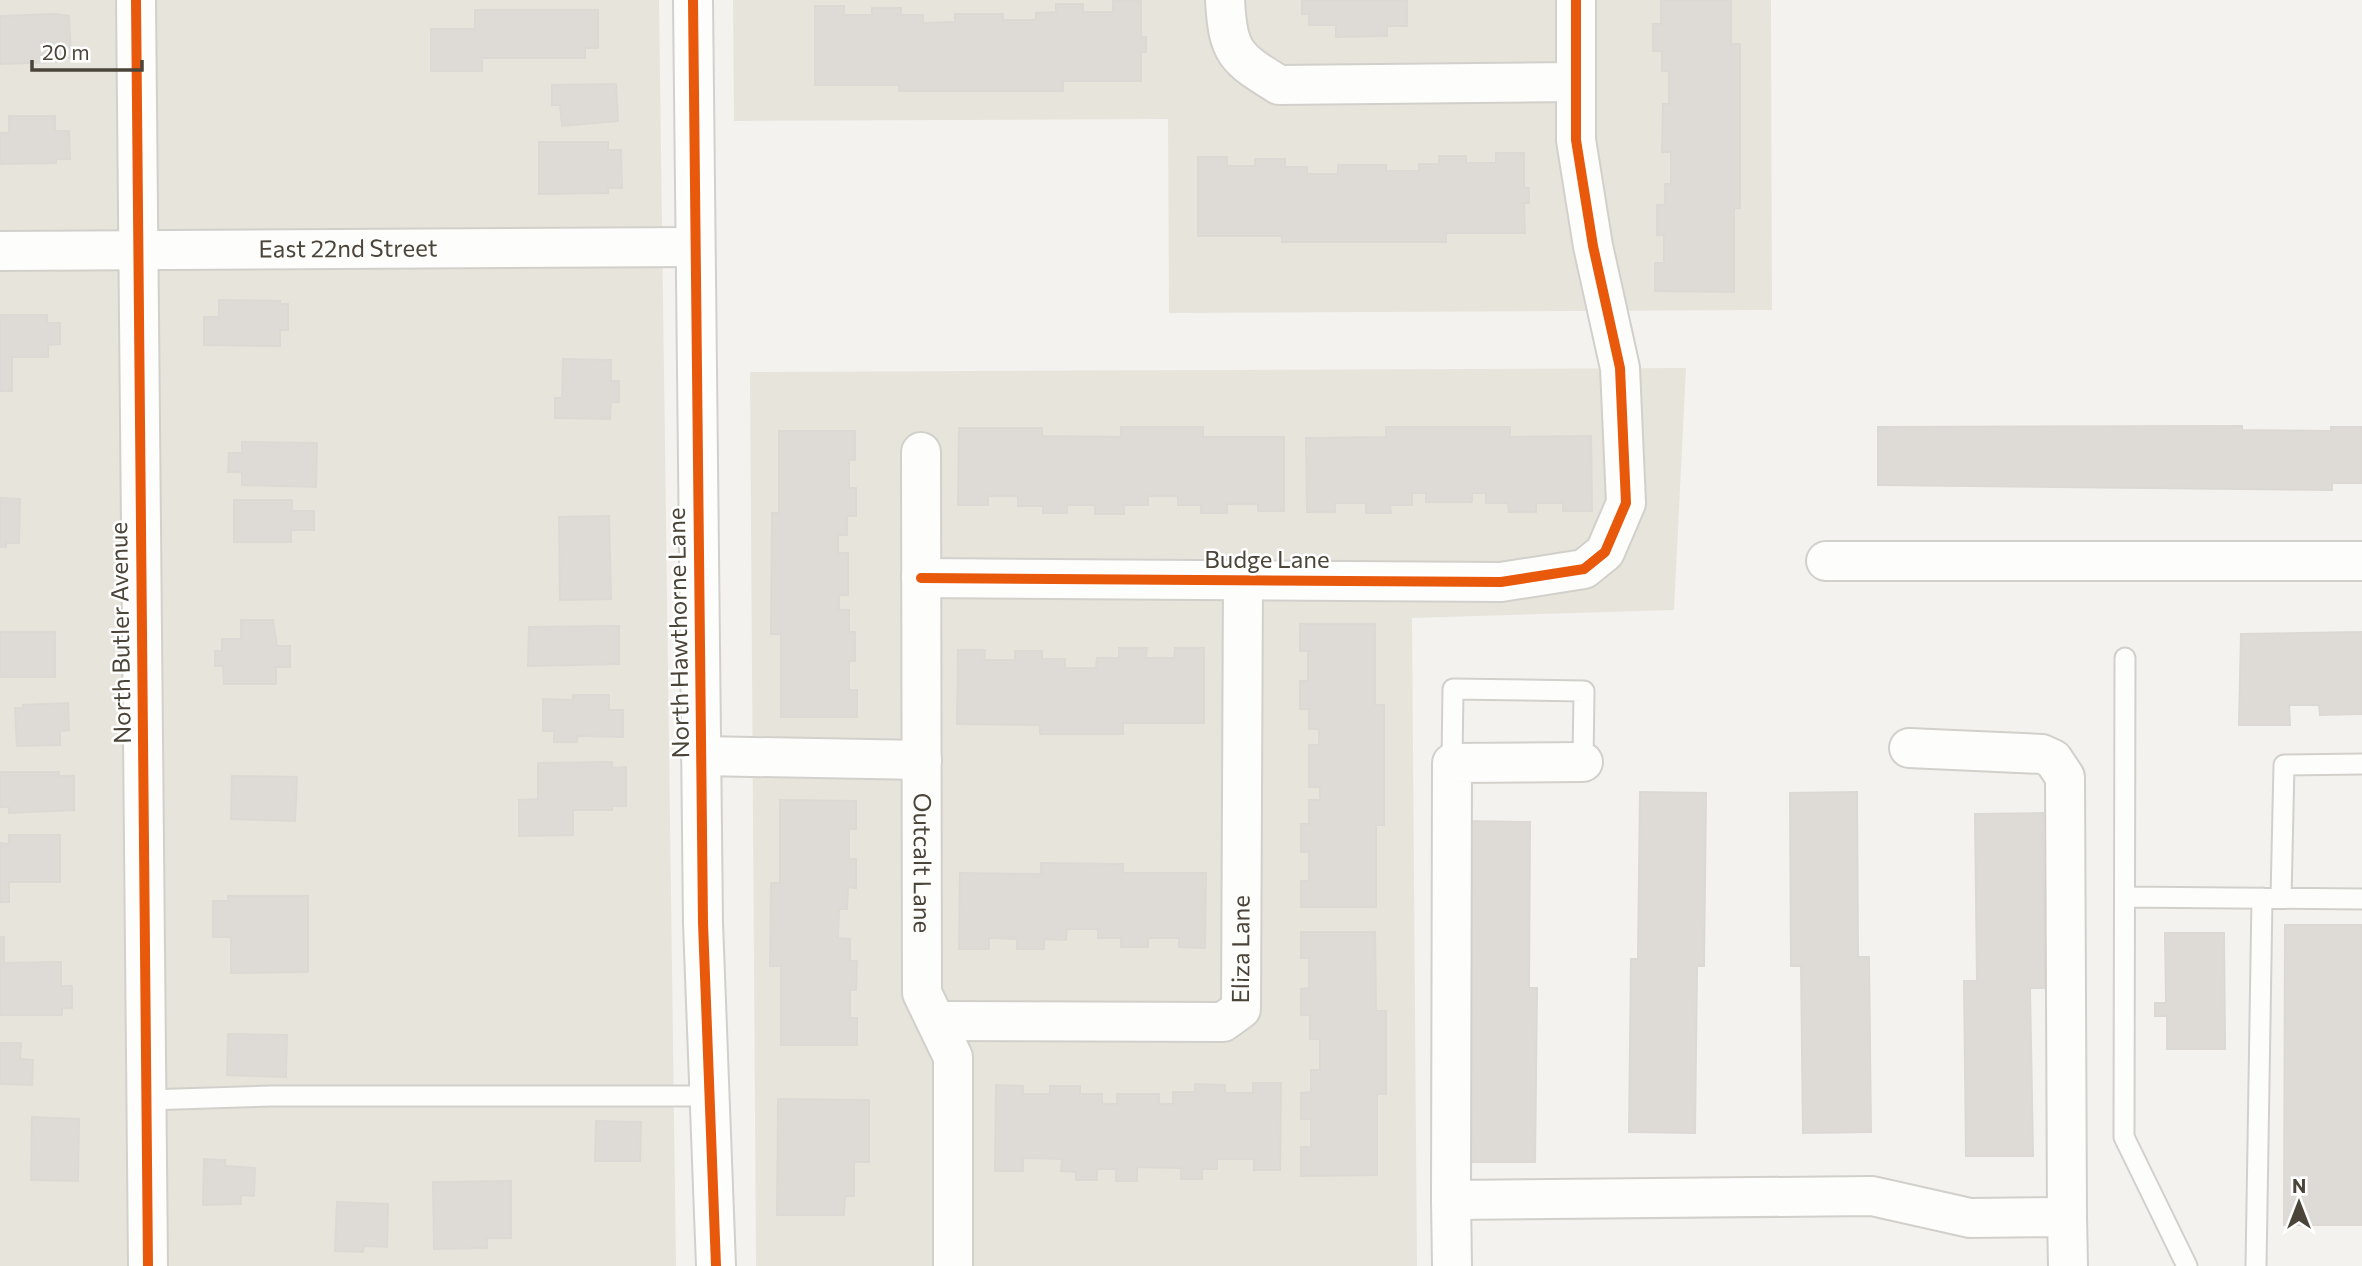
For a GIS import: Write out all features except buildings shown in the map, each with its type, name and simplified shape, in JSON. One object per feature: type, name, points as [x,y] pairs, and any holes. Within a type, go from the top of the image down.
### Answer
[{"type":"street","name":"North Butler Avenue","points":[[136,0],[148,1266]]},
{"type":"street","name":"North Hawthorne Lane","points":[[693,0],[701,756],[716,1266]]},
{"type":"street","points":[[1225,0],[1227,38],[1245,64],[1279,85],[1576,82],[1576,0]]},
{"type":"street","name":"Budge Lane","points":[[921,578],[1502,583],[1584,569],[1605,552],[1626,503],[1620,368],[1593,246],[1576,140],[1576,82]]},
{"type":"street","name":"East 22nd Street","points":[[0,251],[695,247]]},
{"type":"street","name":"Outcalt Lane","points":[[921,452],[922,993],[953,1057],[953,1266]]},
{"type":"street","points":[[1826,561],[2362,561]]},
{"type":"street","name":"Eliza Lane","points":[[936,1021],[1223,1021],[1241,1009],[1243,581]]},
{"type":"street","points":[[1909,748],[2042,754],[2053,759],[2064,777],[2068,1266]]},
{"type":"street","points":[[701,756],[922,760]]},
{"type":"street","points":[[1452,1266],[1452,763],[1583,762]]},
{"type":"street","points":[[1451,1200],[1872,1196],[1970,1218],[2067,1217]]},
{"type":"lane","points":[[2125,658],[2124,1137],[2187,1266]]},
{"type":"lane","points":[[1452,763],[1453,689],[1584,691],[1583,762]]},
{"type":"lane","points":[[2256,1266],[2272,898],[2284,765],[2362,764]]},
{"type":"lane","points":[[2125,897],[2362,899]]},
{"type":"lane","points":[[146,1100],[271,1096],[710,1096]]},
{"type":"shaded area","points":[[0,0],[659,0],[676,1266],[0,1266]]},
{"type":"shaded area","points":[[733,0],[1771,0],[1772,310],[1169,313],[1168,119],[734,121]]},
{"type":"shaded area","points":[[1686,368],[1674,610],[1412,618],[1417,1266],[756,1266],[750,372]]},
{"type":"cycle path","points":[[136,0],[148,1266]]},
{"type":"cycle path","points":[[693,0],[703,923],[716,1266]]},
{"type":"cycle path","points":[[921,578],[1501,582],[1584,569],[1605,552],[1626,503],[1620,368],[1593,246],[1576,140],[1576,0]]}]
